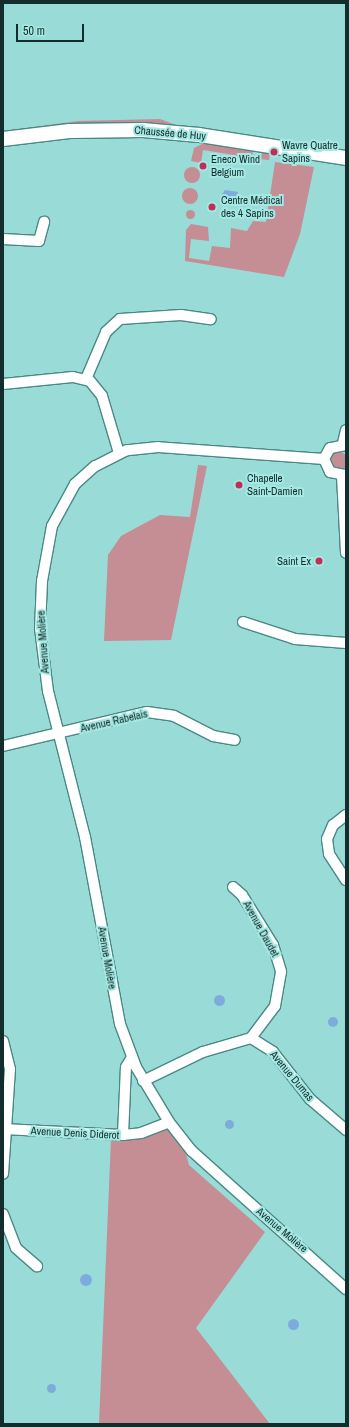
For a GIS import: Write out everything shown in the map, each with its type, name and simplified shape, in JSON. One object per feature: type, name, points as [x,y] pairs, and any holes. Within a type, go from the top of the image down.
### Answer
[{"type":"main road","name":"Chaussée de Huy","points":[[3,139],[70,131],[143,130],[343,156]]},
{"type":"street","points":[[3,239],[39,241],[44,222]]},
{"type":"street","points":[[86,379],[106,332],[123,317],[181,315],[211,319]]},
{"type":"street","points":[[3,384],[86,379],[101,394],[119,453]]},
{"type":"street","points":[[346,430],[344,444],[330,448],[324,459],[330,472],[344,475],[346,553]]},
{"type":"street","name":"Avenue Molière","points":[[324,459],[158,447],[119,453],[95,466],[75,484],[61,504],[50,534],[42,581],[40,628],[44,674],[85,837],[120,1024],[132,1057],[143,1081],[169,1122],[207,1166],[311,1254],[346,1289]]},
{"type":"street","points":[[243,622],[295,639],[346,642]]},
{"type":"street","name":"Avenue Rabelais","points":[[3,746],[124,716],[158,712],[212,736],[235,740]]},
{"type":"street","points":[[346,815],[334,824],[327,839],[329,854],[346,880]]},
{"type":"street","name":"Avenue Daudet","points":[[233,887],[242,895],[273,945],[281,972],[275,1006],[251,1038]]},
{"type":"street","points":[[143,1081],[203,1052],[251,1038]]},
{"type":"street","name":"Avenue Dumas","points":[[251,1038],[273,1052],[310,1099],[346,1130]]},
{"type":"street","points":[[3,1041],[10,1069],[3,1174]]},
{"type":"street","points":[[124,1135],[126,1067],[132,1057]]},
{"type":"street","name":"Avenue Denis Diderot","points":[[5,1129],[124,1135],[147,1132],[169,1122]]},
{"type":"street","points":[[3,1214],[16,1248],[37,1266]]},
{"type":"shaded area","points":[[160,119],[181,127],[3,134],[3,131],[78,121]]},
{"type":"shaded area","points":[[204,143],[253,149],[252,158],[203,150],[201,163],[191,161],[194,148]]},
{"type":"shaded area","points":[[260,150],[270,151],[269,160],[259,159]]},
{"type":"shaded area","points":[[275,162],[314,167],[300,234],[284,277],[185,261],[186,230],[191,224],[208,227],[209,241],[191,239],[189,258],[209,261],[212,246],[230,248],[231,228],[247,231],[253,221],[266,222]]},
{"type":"shaded area","points":[[192,167],[199,172],[200,175],[195,182],[192,183],[185,178],[184,175],[189,168]]},
{"type":"shaded area","points":[[190,188],[196,190],[198,196],[196,202],[190,204],[184,202],[182,196],[184,190]]},
{"type":"shaded area","points":[[190,209],[195,214],[190,219],[185,214]]},
{"type":"shaded area","points":[[339,452],[345,455],[348,461],[345,467],[339,470],[333,467],[330,461],[333,455]]},
{"type":"shaded area","points":[[198,465],[207,466],[171,640],[104,641],[108,555],[121,536],[160,515],[190,517]]},
{"type":"shaded area","points":[[169,1127],[184,1147],[189,1165],[265,1232],[196,1328],[270,1424],[99,1424],[111,1139],[143,1137]]},
{"type":"water","points":[[225,190],[238,192],[237,201],[219,199]]},
{"type":"water","points":[[217,995],[221,995],[223,996],[223,1004],[217,1005],[214,1002],[214,998]]},
{"type":"water","points":[[331,1017],[335,1017],[337,1018],[337,1026],[331,1027],[328,1024],[328,1020]]},
{"type":"water","points":[[229,1119],[234,1124],[229,1129],[224,1124]]},
{"type":"water","points":[[86,1274],[90,1276],[92,1280],[90,1284],[86,1286],[82,1284],[80,1280],[82,1276]]},
{"type":"water","points":[[293,1318],[297,1320],[299,1324],[297,1328],[293,1330],[289,1328],[287,1324],[289,1320]]},
{"type":"water","points":[[49,1384],[53,1384],[55,1388],[53,1392],[49,1392],[47,1390],[47,1386]]},
{"type":"place","name":"Wavre Quatre Sapins","points":[[274,152]]},
{"type":"place","name":"Eneco Wind Belgium","points":[[203,166]]},
{"type":"place","name":"Centre Médical des 4 Sapins","points":[[212,207]]},
{"type":"place","name":"Chapelle Saint-Damien","points":[[239,485]]},
{"type":"place","name":"Saint Ex","points":[[319,561]]}]
